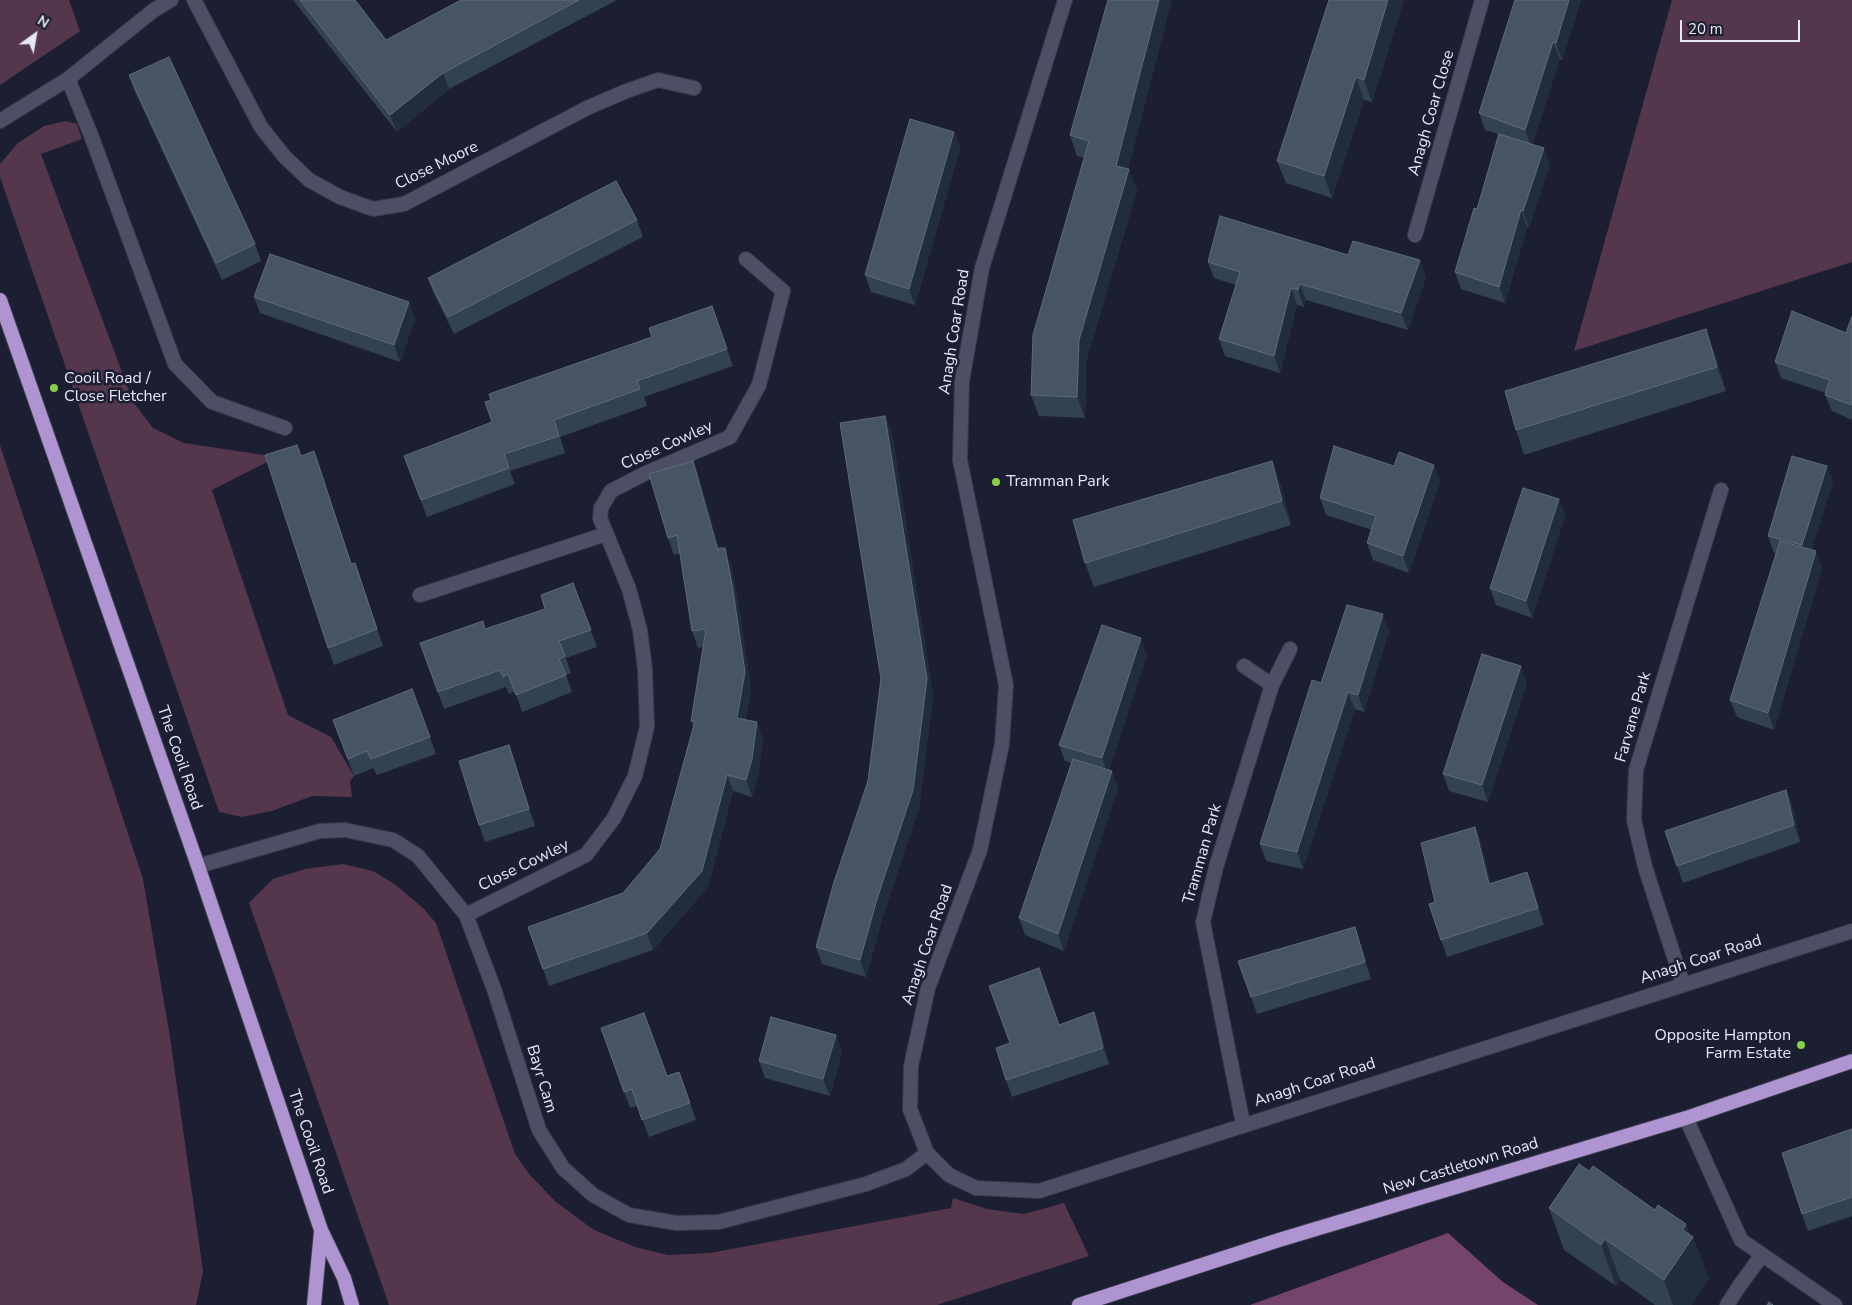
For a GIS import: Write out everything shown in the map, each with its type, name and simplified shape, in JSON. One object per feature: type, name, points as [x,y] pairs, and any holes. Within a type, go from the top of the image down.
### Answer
[{"type":"highway","name":"The Cooil Road","points":[[0,300],[198,866],[321,1230],[344,1278],[352,1305]]},
{"type":"highway","name":"New Castletown Road","points":[[1079,1305],[1279,1240],[1686,1118],[1852,1062]]},
{"type":"highway","name":"The Cooil Road","points":[[314,1305],[321,1230]]},
{"type":"street","points":[[0,121],[68,79],[154,10],[171,0]]},
{"type":"street","name":"Close Moore","points":[[194,0],[261,127],[284,156],[309,180],[340,197],[373,209],[404,204],[587,108],[624,92],[658,80],[694,88]]},
{"type":"street","name":"Anagh Coar Road","points":[[1065,0],[982,268],[962,381],[960,460],[1006,686],[1002,744],[980,850],[928,988],[911,1066],[910,1109],[927,1153],[950,1175],[976,1188],[1039,1191],[1243,1124],[1852,931]]},
{"type":"street","name":"Anagh Coar Close","points":[[1415,235],[1482,0]]},
{"type":"street","points":[[68,79],[175,364],[212,402],[285,428]]},
{"type":"street","name":"Close Cowley","points":[[466,914],[586,855],[614,818],[635,776],[647,726],[645,669],[640,630],[629,589],[600,518],[601,508],[611,491],[646,473],[730,437],[759,385],[783,290],[746,259]]},
{"type":"street","name":"Farvane Park","points":[[1682,984],[1645,867],[1634,820],[1636,770],[1721,490]]},
{"type":"street","points":[[420,595],[606,534]]},
{"type":"street","name":"Tramman Park","points":[[1243,1124],[1202,922],[1216,867],[1272,685],[1290,649]]},
{"type":"street","points":[[1244,666],[1272,685]]},
{"type":"street","name":"Bayr Cam","points":[[198,866],[297,836],[320,831],[345,830],[393,840],[418,856],[466,914],[494,989],[539,1130],[562,1168],[593,1195],[629,1215],[677,1223],[719,1222],[866,1184],[906,1169],[927,1153]]},
{"type":"street","points":[[1686,1118],[1741,1240],[1835,1305]]},
{"type":"street","points":[[1727,1305],[1762,1255]]},
{"type":"shaded area","points":[[0,0],[69,0],[80,31],[0,85]]},
{"type":"shaded area","points":[[1672,0],[1852,0],[1852,262],[1574,351]]},
{"type":"shaded area","points":[[66,121],[77,124],[82,139],[41,154],[133,402],[153,428],[184,443],[277,457],[212,490],[288,715],[331,737],[354,776],[350,781],[352,797],[312,796],[272,811],[242,817],[219,812],[0,177],[0,164],[18,143],[44,126]]},
{"type":"shaded area","points":[[0,445],[143,879],[170,1037],[203,1271],[196,1305],[0,1305]]},
{"type":"shaded area","points":[[343,864],[373,871],[396,885],[424,909],[436,923],[515,1154],[529,1174],[556,1202],[594,1230],[635,1247],[668,1255],[710,1253],[951,1208],[953,1198],[987,1209],[1024,1214],[1064,1203],[1089,1256],[937,1305],[389,1305],[249,903],[273,879],[305,869]]},
{"type":"shaded area","points":[[1448,1233],[1503,1282],[1538,1305],[1250,1305]]},
{"type":"building","points":[[300,0],[355,0],[386,40],[461,0],[579,0],[443,73],[390,115]]},
{"type":"building","points":[[1108,0],[1159,0],[1116,166],[1129,169],[1079,340],[1077,397],[1031,395],[1033,335],[1089,141],[1070,135]]},
{"type":"building","points":[[1329,0],[1388,0],[1364,80],[1356,77],[1324,176],[1277,161]]},
{"type":"building","points":[[1515,0],[1569,0],[1556,43],[1553,42],[1525,130],[1479,113]]},
{"type":"building","points":[[169,57],[255,244],[216,263],[129,75]]},
{"type":"building","points":[[910,119],[954,132],[909,289],[865,275]]},
{"type":"building","points":[[1499,134],[1544,148],[1523,211],[1521,210],[1499,287],[1455,272],[1474,208],[1477,209]]},
{"type":"building","points":[[616,181],[637,220],[448,317],[428,278]]},
{"type":"building","points":[[1220,216],[1348,255],[1353,241],[1420,260],[1401,313],[1300,284],[1298,290],[1291,288],[1274,356],[1219,339],[1240,272],[1208,262]]},
{"type":"building","points":[[270,254],[409,302],[394,345],[254,297]]},
{"type":"building","points":[[712,306],[727,349],[637,381],[640,389],[554,420],[559,436],[504,454],[509,468],[421,500],[404,456],[492,422],[485,402],[491,400],[489,394],[652,337],[649,328]]},
{"type":"building","points":[[1792,311],[1846,333],[1852,316],[1852,405],[1825,395],[1830,380],[1775,362]]},
{"type":"building","points":[[1706,329],[1717,367],[1516,430],[1505,391]]},
{"type":"building","points":[[885,416],[927,679],[913,790],[877,899],[860,960],[816,947],[834,882],[868,781],[881,679],[840,423]]},
{"type":"building","points":[[297,445],[301,456],[314,451],[351,564],[355,563],[377,629],[328,648],[265,455]]},
{"type":"building","points":[[1334,446],[1394,466],[1399,452],[1434,465],[1403,556],[1367,543],[1376,516],[1320,498]]},
{"type":"building","points":[[1792,456],[1827,466],[1802,545],[1768,536]]},
{"type":"building","points":[[693,461],[718,551],[719,548],[725,548],[733,590],[745,672],[737,718],[757,722],[752,759],[746,780],[727,775],[702,871],[647,933],[543,969],[528,927],[623,893],[660,849],[695,721],[691,721],[706,629],[692,631],[677,535],[668,538],[649,474]]},
{"type":"building","points":[[1272,461],[1282,501],[1085,563],[1073,520]]},
{"type":"building","points":[[1523,488],[1559,499],[1526,601],[1490,588]]},
{"type":"building","points":[[1780,541],[1816,551],[1768,713],[1730,700]]},
{"type":"building","points":[[573,583],[591,630],[559,641],[565,656],[559,659],[566,675],[516,695],[508,674],[503,677],[500,670],[438,692],[420,643],[483,621],[485,629],[545,609],[541,595]]},
{"type":"building","points":[[1347,605],[1383,614],[1358,695],[1348,692],[1297,852],[1260,844],[1312,680],[1321,683]]},
{"type":"building","points":[[1102,625],[1141,638],[1102,758],[1059,745]]},
{"type":"building","points":[[1482,654],[1521,666],[1482,785],[1443,774]]},
{"type":"building","points":[[412,689],[430,737],[371,759],[367,751],[348,759],[333,720]]},
{"type":"building","points":[[509,745],[529,809],[479,825],[459,761]]},
{"type":"building","points":[[1073,759],[1112,771],[1058,934],[1019,918]]},
{"type":"building","points":[[1786,790],[1794,825],[1677,866],[1665,831]]},
{"type":"building","points":[[1475,827],[1489,884],[1527,872],[1538,908],[1441,940],[1429,904],[1435,902],[1421,843]]},
{"type":"building","points":[[1355,927],[1365,962],[1251,997],[1238,961]]},
{"type":"building","points":[[1039,968],[1059,1025],[1094,1012],[1103,1048],[1006,1080],[996,1048],[1010,1043],[989,986]]},
{"type":"building","points":[[644,1013],[667,1076],[679,1072],[690,1103],[642,1120],[632,1089],[624,1092],[601,1028]]},
{"type":"building","points":[[771,1017],[836,1035],[823,1079],[759,1061]]},
{"type":"building","points":[[1852,1129],[1852,1197],[1802,1214],[1782,1153]]},
{"type":"building","points":[[1579,1164],[1589,1171],[1593,1166],[1655,1210],[1658,1205],[1686,1224],[1683,1230],[1693,1237],[1664,1280],[1605,1239],[1601,1245],[1549,1208]]},
{"type":"place","name":"Cooil Road / Close Fletcher","points":[[54,388]]},
{"type":"place","name":"Tramman Park","points":[[996,482]]},
{"type":"place","name":"Opposite Hampton Farm Estate","points":[[1801,1045]]}]
